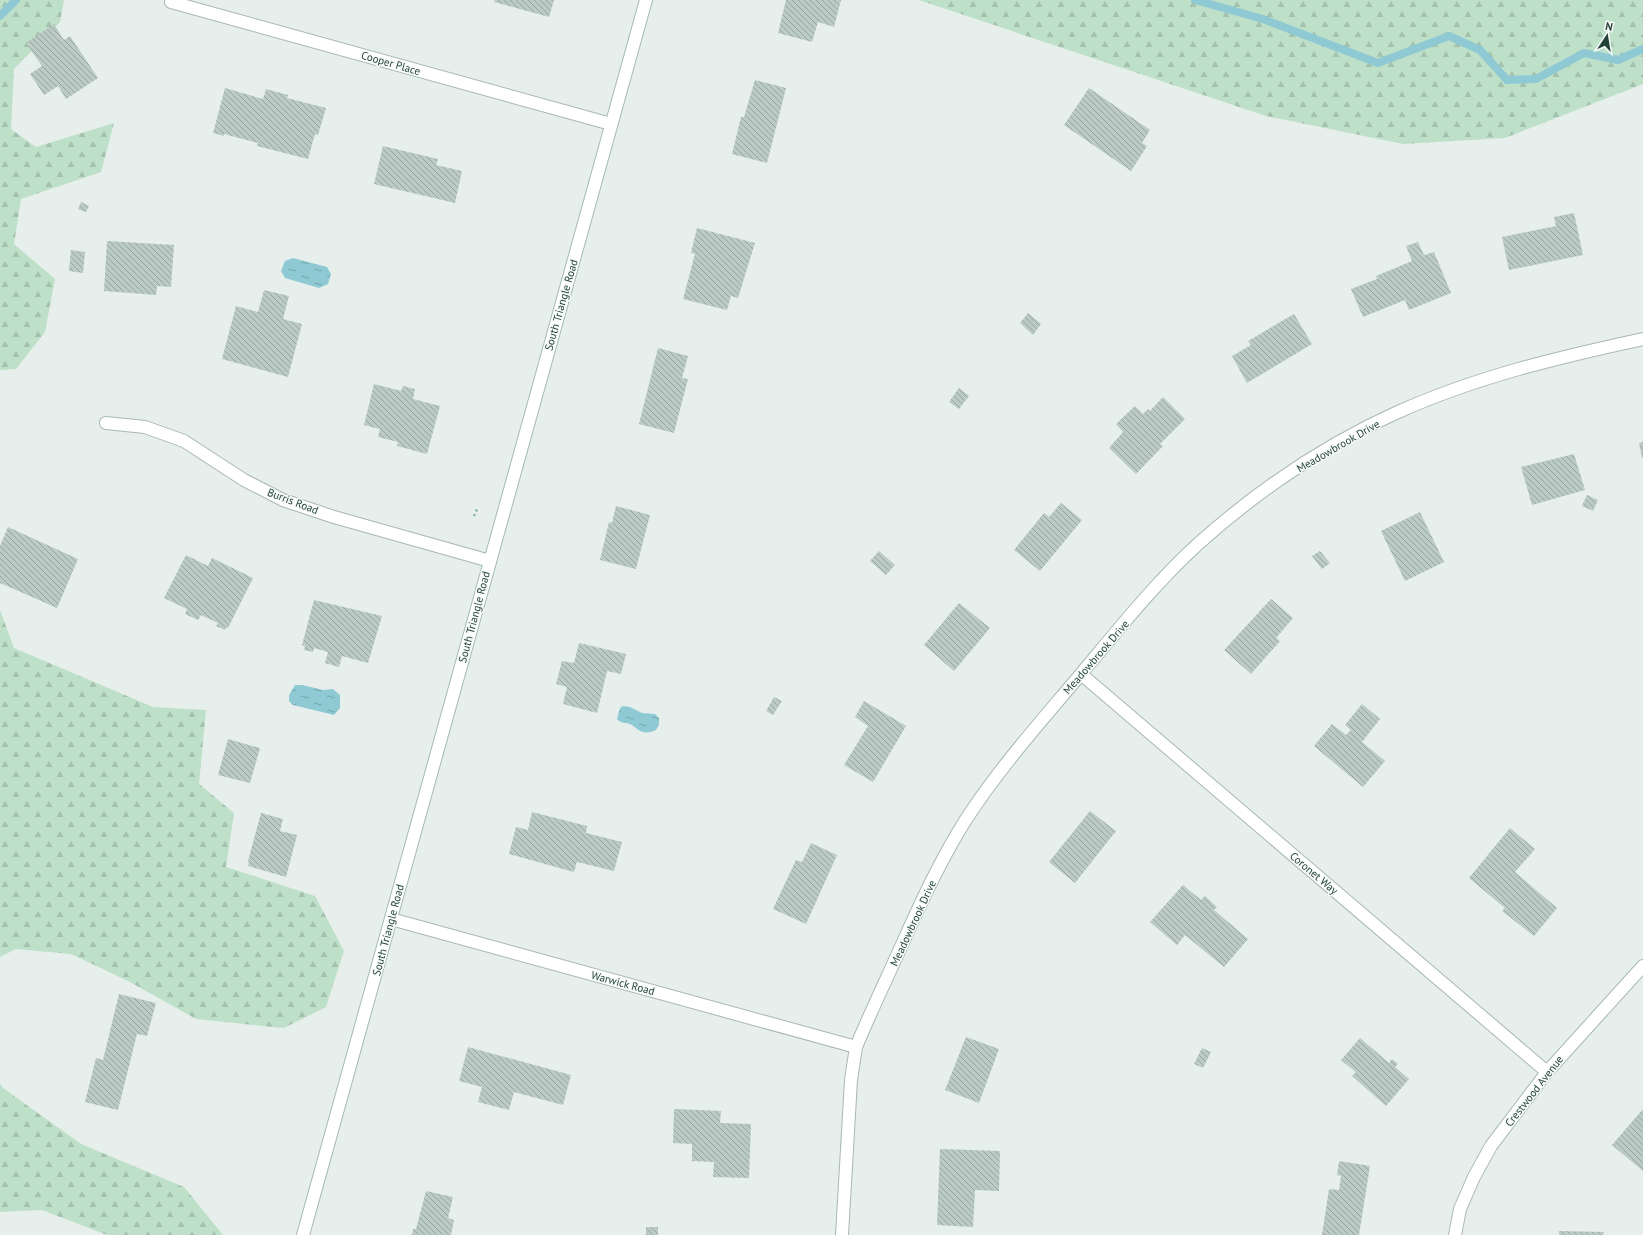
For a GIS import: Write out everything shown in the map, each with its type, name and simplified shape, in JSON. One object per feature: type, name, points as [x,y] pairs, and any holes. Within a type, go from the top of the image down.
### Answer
[{"type":"street","name":"South Triangle Road","points":[[303,1235],[646,0]]},
{"type":"street","name":"Cooper Place","points":[[172,2],[611,124]]},
{"type":"street","name":"Meadowbrook Drive","points":[[842,1235],[851,1080],[856,1047],[921,903],[964,822],[991,783],[1081,674],[1161,582],[1197,546],[1267,488],[1310,460],[1397,413],[1457,388],[1512,370],[1643,339]]},
{"type":"street","name":"Burris Road","points":[[106,423],[145,427],[184,441],[244,480],[283,500],[334,517],[490,561]]},
{"type":"street","name":"Coronet Way","points":[[1081,674],[1547,1072]]},
{"type":"street","name":"Warwick Road","points":[[391,919],[856,1047]]},
{"type":"street","name":"Crestwood Avenue","points":[[1455,1235],[1460,1209],[1474,1177],[1491,1146],[1547,1072],[1643,966]]},
{"type":"path","points":[[474,516],[478,507]]},
{"type":"green space","points":[[0,0],[64,0],[60,22],[14,69],[11,129],[36,147],[114,123],[101,172],[21,199],[14,244],[55,279],[45,332],[16,369],[0,370]]},
{"type":"green space","points":[[919,0],[1643,0],[1643,84],[1505,138],[1403,144],[1266,116]]},
{"type":"green space","points":[[0,610],[14,648],[153,707],[206,710],[199,784],[234,813],[226,867],[315,896],[344,951],[326,1007],[284,1028],[196,1019],[130,982],[71,954],[16,949],[0,957]]},
{"type":"green space","points":[[0,1084],[3,1088],[81,1144],[184,1187],[223,1235],[107,1235],[42,1210],[0,1212]]},
{"type":"water","points":[[293,258],[327,267],[331,274],[328,284],[319,288],[285,278],[281,271],[285,261]]},
{"type":"water","points":[[295,685],[302,685],[323,690],[333,689],[340,695],[340,708],[334,715],[293,705],[289,701],[289,695]]},
{"type":"water","points":[[623,706],[630,707],[642,713],[655,714],[659,718],[659,725],[656,730],[643,732],[630,724],[619,721],[617,719],[620,708]]},
{"type":"building","points":[[495,0],[554,0],[549,17],[494,2]]},
{"type":"building","points":[[786,0],[841,0],[834,27],[818,22],[812,42],[778,33]]},
{"type":"building","points":[[54,24],[64,40],[70,36],[98,78],[66,99],[58,86],[44,95],[30,74],[42,66],[26,43]]},
{"type":"building","points":[[755,80],[786,88],[767,163],[732,154],[741,117],[744,117]]},
{"type":"building","points":[[225,88],[263,99],[266,89],[288,95],[287,98],[326,108],[318,135],[315,134],[308,159],[257,146],[258,143],[224,134],[224,136],[213,133]]},
{"type":"building","points":[[1089,88],[1150,130],[1142,143],[1147,146],[1131,171],[1064,125]]},
{"type":"building","points":[[383,146],[438,159],[436,165],[462,171],[455,203],[374,184]]},
{"type":"building","points":[[81,202],[89,206],[86,212],[78,209]]},
{"type":"building","points":[[1574,213],[1583,255],[1509,270],[1502,237],[1556,226],[1554,217]]},
{"type":"building","points":[[697,228],[755,243],[738,298],[731,296],[727,310],[683,299],[695,254],[691,253]]},
{"type":"building","points":[[107,241],[174,245],[171,287],[157,286],[156,295],[104,291]]},
{"type":"building","points":[[1418,242],[1424,255],[1434,252],[1451,293],[1409,310],[1405,300],[1363,317],[1351,289],[1377,279],[1376,276],[1412,261],[1406,246]]},
{"type":"building","points":[[71,250],[85,252],[83,273],[69,271]]},
{"type":"building","points":[[264,290],[289,296],[283,319],[302,324],[288,377],[222,359],[236,306],[258,312]]},
{"type":"building","points":[[1028,313],[1041,324],[1033,335],[1020,323]]},
{"type":"building","points":[[1294,314],[1312,344],[1247,383],[1232,356],[1251,345],[1248,341]]},
{"type":"building","points":[[658,348],[688,356],[682,378],[688,379],[674,433],[639,424]]},
{"type":"building","points":[[374,384],[401,391],[403,386],[415,389],[413,399],[440,406],[427,454],[397,446],[398,442],[378,437],[380,429],[364,425]]},
{"type":"building","points":[[959,388],[969,396],[959,409],[949,402]]},
{"type":"building","points":[[1163,397],[1185,419],[1160,444],[1163,446],[1136,474],[1109,448],[1123,432],[1116,424],[1135,406],[1143,414],[1148,409],[1150,411]]},
{"type":"building","points":[[1643,442],[1643,458],[1642,458],[1639,443]]},
{"type":"building","points":[[1574,454],[1585,490],[1532,505],[1521,467]]},
{"type":"building","points":[[1587,495],[1598,500],[1593,511],[1582,506]]},
{"type":"building","points":[[1061,503],[1082,520],[1040,571],[1014,550],[1044,513],[1049,517]]},
{"type":"building","points":[[616,506],[650,515],[636,569],[600,560],[609,522],[612,523]]},
{"type":"building","points":[[1420,512],[1444,562],[1405,581],[1381,531]]},
{"type":"building","points":[[8,527],[78,559],[57,608],[0,583],[0,546]]},
{"type":"building","points":[[879,551],[895,565],[886,575],[870,561]]},
{"type":"building","points":[[1320,551],[1330,563],[1322,569],[1312,556]]},
{"type":"building","points":[[186,555],[208,566],[212,558],[253,578],[228,628],[226,627],[225,630],[216,626],[218,623],[201,615],[198,620],[185,614],[187,609],[164,598]]},
{"type":"building","points":[[1271,599],[1293,618],[1276,638],[1280,641],[1251,674],[1224,650]]},
{"type":"building","points":[[314,600],[382,616],[368,663],[342,656],[339,667],[325,663],[328,652],[314,648],[313,652],[304,650],[305,646],[302,645]]},
{"type":"building","points":[[959,603],[990,628],[954,671],[924,645]]},
{"type":"building","points":[[579,643],[626,654],[621,674],[607,671],[597,713],[563,704],[567,687],[556,684],[562,661],[574,663]]},
{"type":"building","points":[[774,697],[782,701],[773,715],[766,711]]},
{"type":"building","points":[[864,701],[906,726],[873,782],[844,765],[868,726],[855,717]]},
{"type":"building","points":[[1362,704],[1380,719],[1362,742],[1385,761],[1363,787],[1314,746],[1332,724],[1346,735],[1351,730],[1345,725]]},
{"type":"building","points":[[228,739],[260,748],[250,783],[218,775]]},
{"type":"building","points":[[1090,811],[1116,831],[1075,883],[1049,862]]},
{"type":"building","points":[[532,812],[587,826],[586,833],[622,842],[614,871],[577,862],[574,872],[509,854],[516,827],[528,830]]},
{"type":"building","points":[[261,813],[283,819],[280,831],[297,835],[286,877],[248,866]]},
{"type":"building","points":[[1510,828],[1535,849],[1515,872],[1557,908],[1534,936],[1502,911],[1505,908],[1469,878]]},
{"type":"building","points":[[811,843],[837,855],[806,924],[773,909],[796,860],[802,862]]},
{"type":"building","points":[[1183,885],[1201,900],[1205,896],[1217,907],[1214,910],[1248,939],[1224,967],[1185,935],[1177,945],[1150,922]]},
{"type":"building","points":[[119,994],[156,1003],[147,1036],[137,1034],[118,1110],[85,1102],[96,1058],[103,1060]]},
{"type":"building","points":[[966,1037],[999,1049],[979,1103],[945,1090]]},
{"type":"building","points":[[1360,1038],[1389,1063],[1392,1059],[1398,1064],[1395,1067],[1409,1079],[1386,1106],[1352,1076],[1356,1072],[1341,1060]]},
{"type":"building","points":[[468,1047],[571,1075],[563,1105],[514,1092],[509,1110],[478,1102],[482,1087],[459,1081]]},
{"type":"building","points":[[1202,1048],[1211,1052],[1203,1068],[1194,1064]]},
{"type":"building","points":[[674,1109],[721,1111],[720,1123],[751,1124],[749,1178],[713,1177],[714,1162],[692,1161],[692,1144],[673,1143]]},
{"type":"building","points":[[1643,1109],[1643,1171],[1612,1145]]},
{"type":"building","points":[[940,1149],[1000,1151],[999,1191],[975,1190],[973,1227],[937,1225]]},
{"type":"building","points":[[1339,1161],[1370,1166],[1359,1235],[1322,1235],[1329,1189],[1339,1190],[1341,1176],[1337,1175]]},
{"type":"building","points":[[426,1191],[453,1197],[448,1218],[454,1220],[451,1235],[412,1235],[413,1229],[416,1229]]},
{"type":"building","points":[[646,1227],[658,1227],[658,1235],[646,1235]]},
{"type":"building","points":[[1559,1231],[1604,1232],[1603,1235],[1559,1235]]},
{"type":"waterway","points":[[0,16],[16,0]]},
{"type":"waterway","points":[[1195,0],[1263,19],[1378,63],[1449,36],[1480,50],[1507,80],[1536,79],[1584,53],[1618,60],[1643,49]]}]
